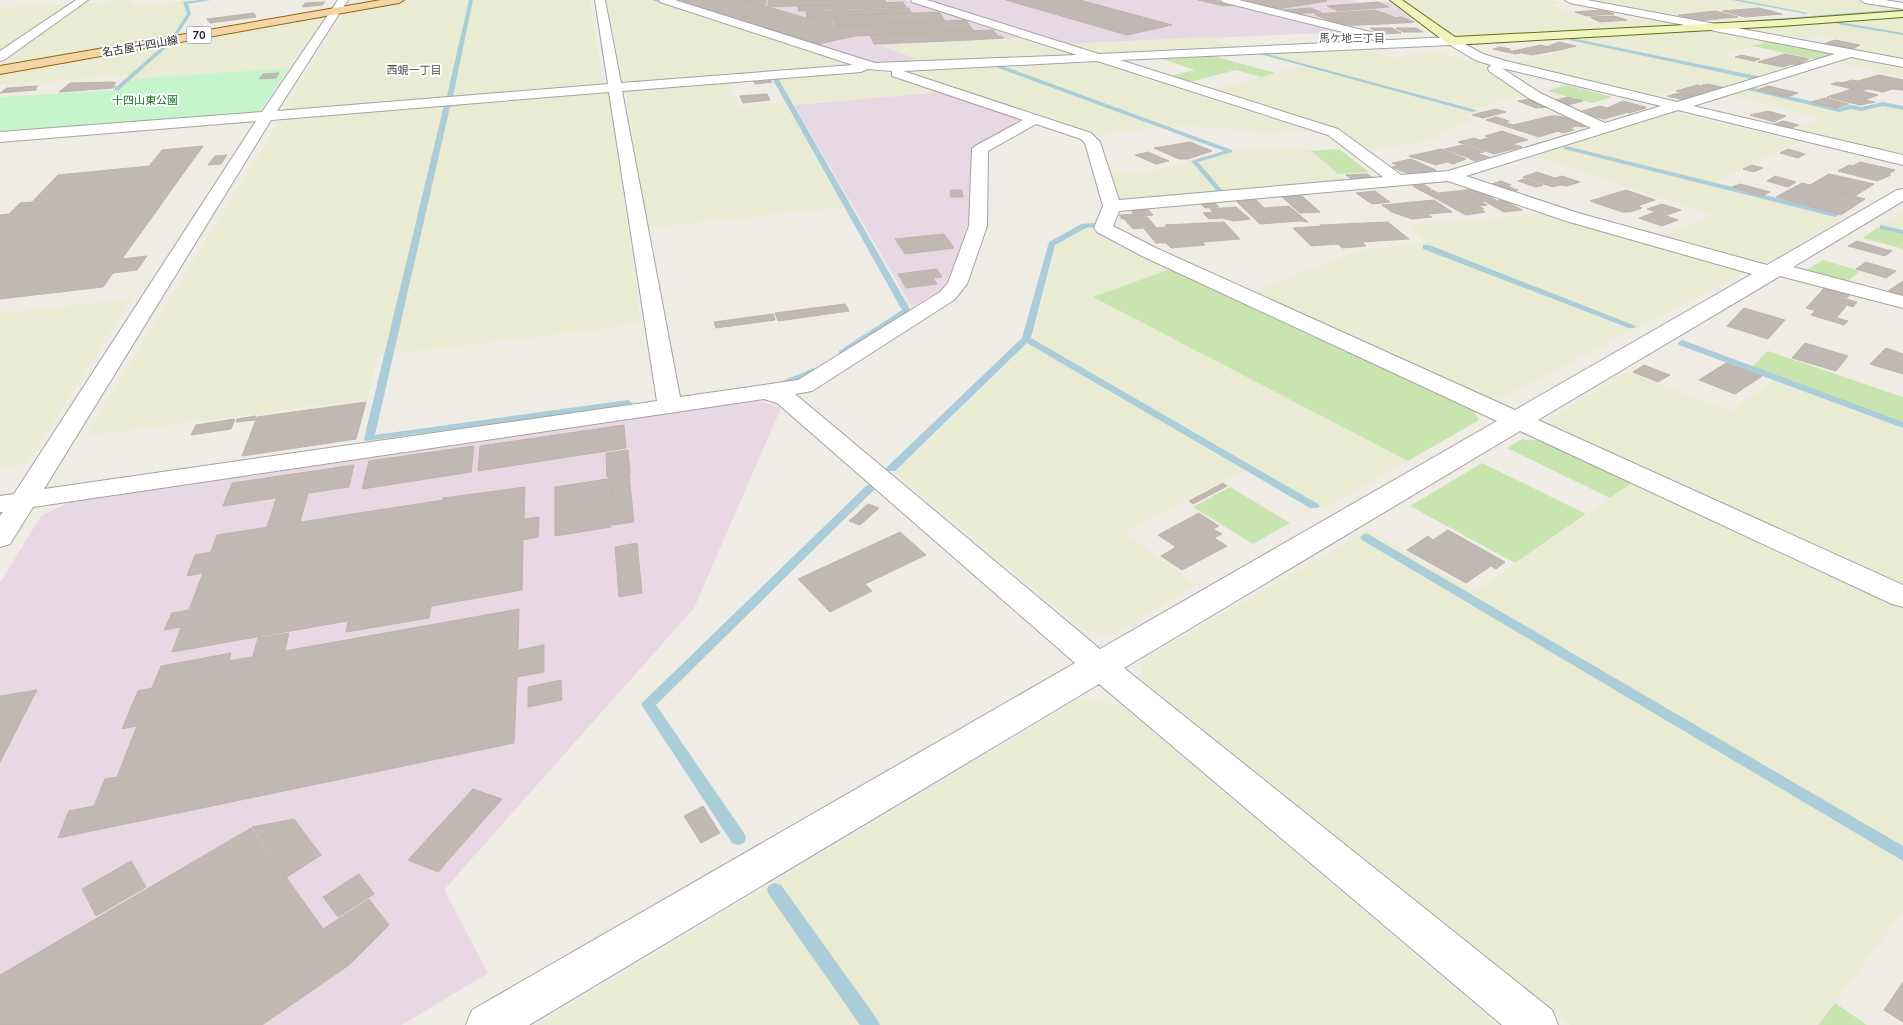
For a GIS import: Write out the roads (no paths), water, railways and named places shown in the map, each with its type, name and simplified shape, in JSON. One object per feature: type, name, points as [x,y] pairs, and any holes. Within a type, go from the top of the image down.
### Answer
[{"type":"main road","name":"名古屋十四山線","points":[[0,70],[340,5],[399,0]]},
{"type":"street","points":[[0,57],[82,0]]},
{"type":"street","points":[[600,0],[670,406]]},
{"type":"street","points":[[664,0],[877,67],[1086,136],[1092,142],[1112,206],[1103,228],[1148,252],[1517,422],[1903,596]]},
{"type":"street","points":[[916,0],[1333,132],[1397,180]]},
{"type":"street","points":[[1226,0],[1403,43]]},
{"type":"street","points":[[1395,0],[1452,41],[1479,57],[1535,96],[1604,128]]},
{"type":"street","points":[[1570,0],[1903,63]]},
{"type":"street","points":[[1865,0],[1903,6]]},
{"type":"street","points":[[0,538],[12,503],[340,5]]},
{"type":"street","points":[[0,137],[877,67],[1452,41],[1714,27],[1903,14]]},
{"type":"street","points":[[1112,206],[1449,176],[1850,53]]},
{"type":"street","points":[[1479,57],[1903,160]]},
{"type":"street","points":[[12,503],[804,386],[947,296],[957,284],[978,226],[980,149],[1035,119]]},
{"type":"street","points":[[1449,176],[1572,217],[1903,302]]},
{"type":"street","points":[[488,1025],[1903,194]]},
{"type":"street","points":[[765,392],[785,398],[1099,666],[1536,1025]]},
{"type":"waterway","points":[[174,36],[189,14],[185,3],[209,0]]},
{"type":"waterway","points":[[450,96],[471,0]]},
{"type":"waterway","points":[[654,0],[683,9]]},
{"type":"waterway","points":[[1734,0],[1806,13]]},
{"type":"waterway","points":[[1708,24],[1903,10]]},
{"type":"waterway","points":[[1839,23],[1903,34]]},
{"type":"waterway","points":[[1571,39],[1757,78]]},
{"type":"waterway","points":[[117,89],[167,45]]},
{"type":"waterway","points":[[1262,53],[1474,111]]},
{"type":"waterway","points":[[1000,67],[1230,151],[1194,161],[1221,192],[1208,193]]},
{"type":"waterway","points":[[775,78],[907,311],[842,353]]},
{"type":"waterway","points":[[1750,89],[1839,110],[1851,107],[1861,109],[1883,104],[1903,108]]},
{"type":"waterway","points":[[460,104],[447,105],[369,439],[628,403]]},
{"type":"waterway","points":[[1566,148],[1835,215]]},
{"type":"waterway","points":[[1026,339],[1052,244],[1084,226],[1093,225]]},
{"type":"waterway","points":[[1883,227],[1903,232]]},
{"type":"waterway","points":[[1426,247],[1632,326]]},
{"type":"waterway","points":[[891,469],[1026,339]]},
{"type":"waterway","points":[[1026,339],[1314,506]]},
{"type":"waterway","points":[[1682,343],[1903,425]]},
{"type":"waterway","points":[[780,384],[796,380],[814,371]]},
{"type":"waterway","points":[[738,838],[648,704],[871,487]]},
{"type":"waterway","points":[[1366,537],[1903,854]]},
{"type":"waterway","points":[[775,890],[871,1025]]},
{"type":"district","name":"馬ケ地三丁目","points":[[1352,38]]},
{"type":"district","name":"西蜆一丁目","points":[[414,70]]},
{"type":"park label","name":"十四山東公園","points":[[145,100]]}]
